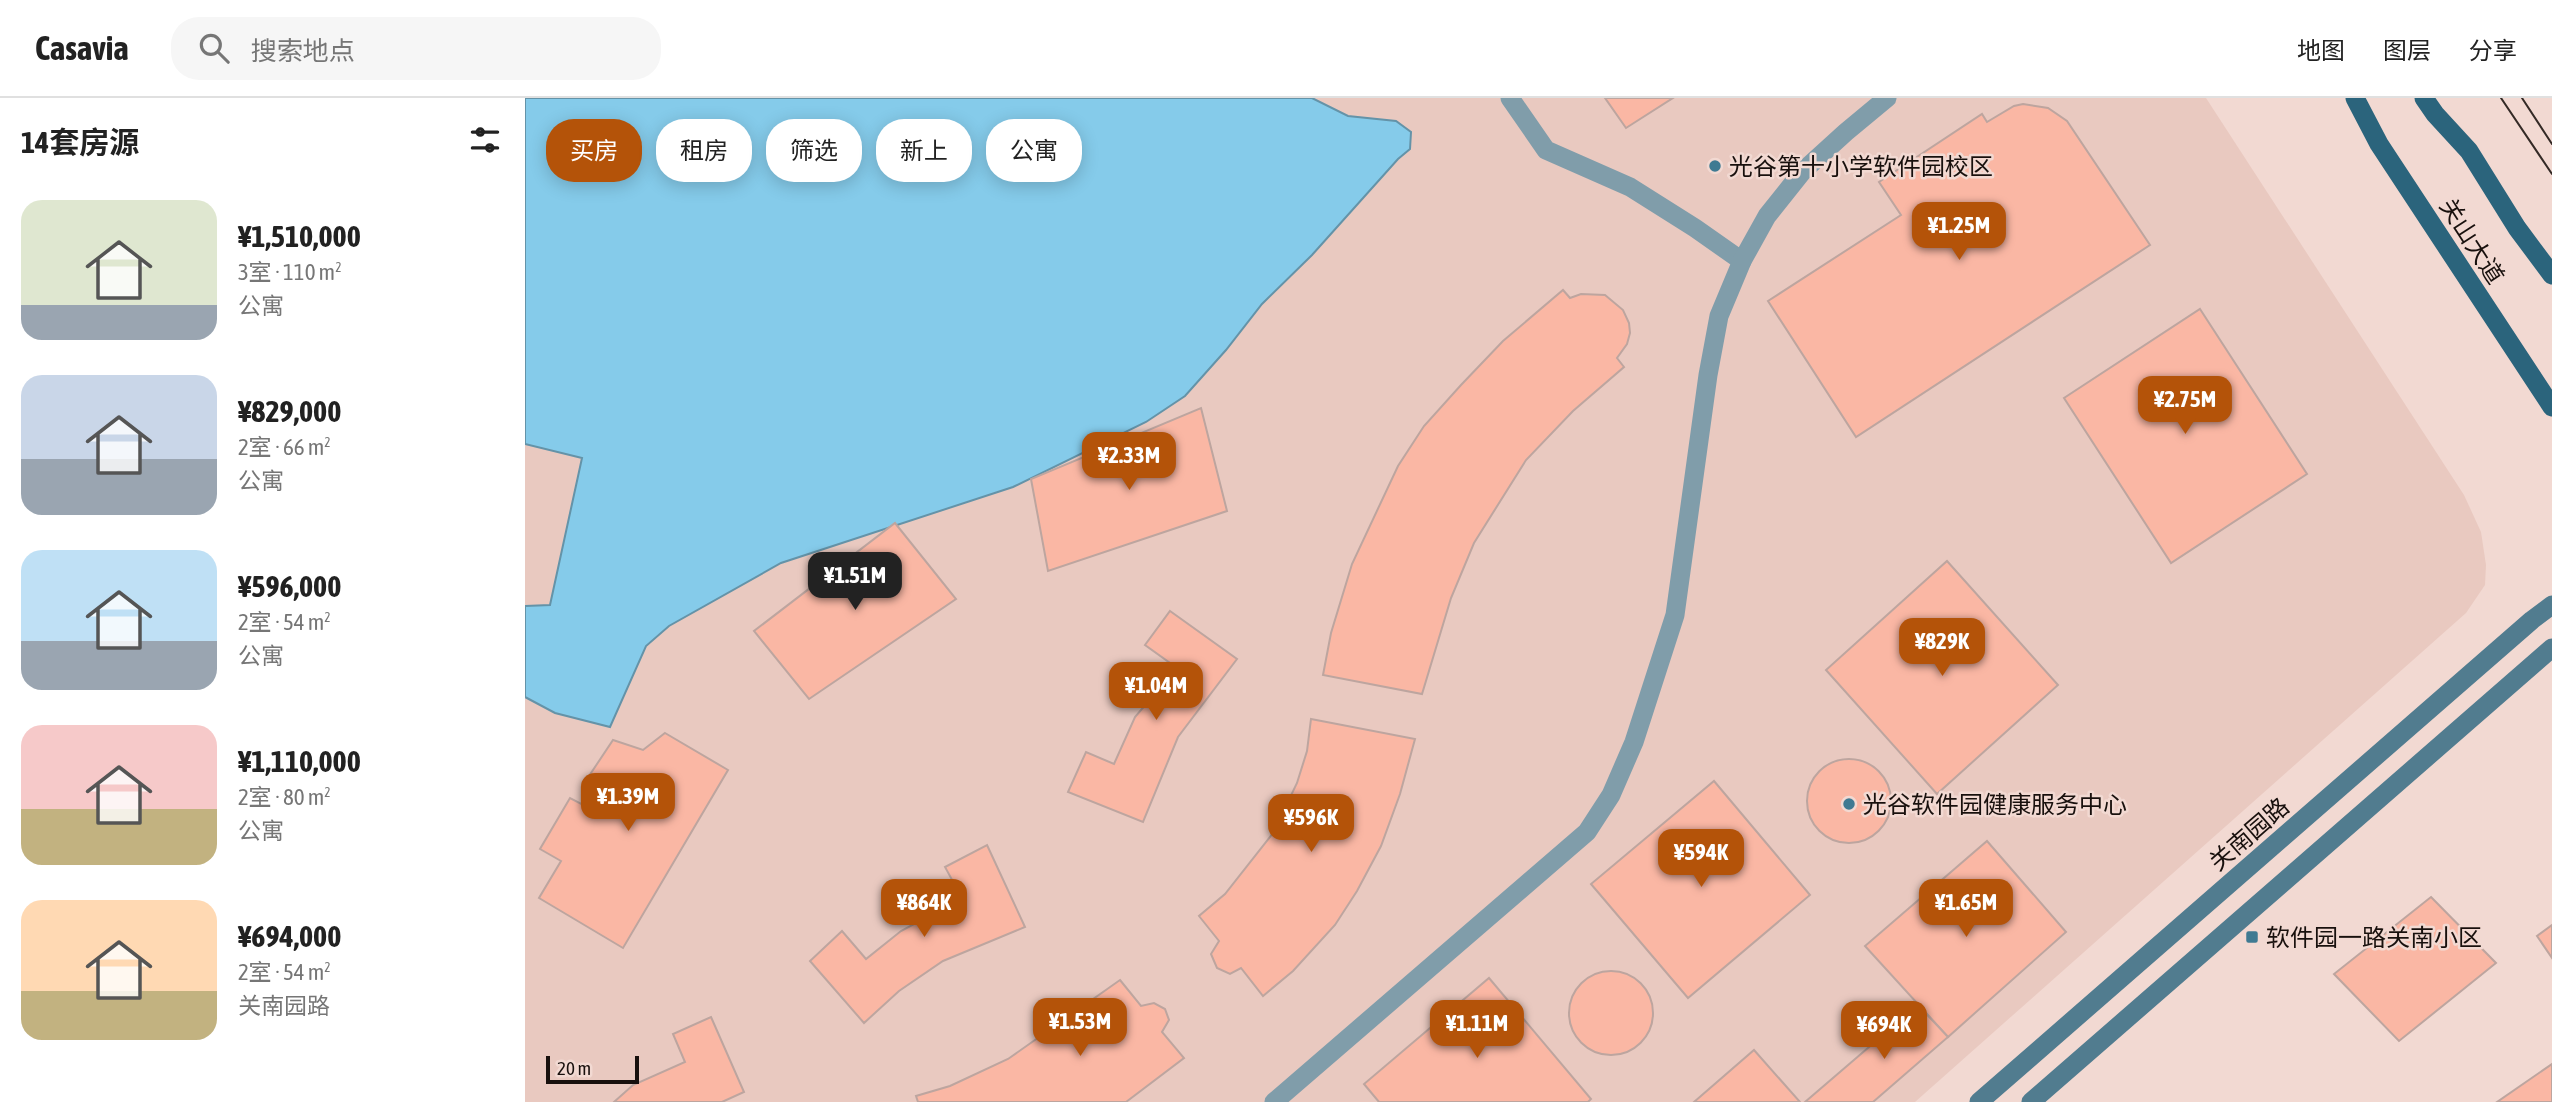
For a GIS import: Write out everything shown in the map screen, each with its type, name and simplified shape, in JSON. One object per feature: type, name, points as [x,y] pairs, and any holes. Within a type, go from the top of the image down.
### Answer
[{"type":"main road","name":"关山大道","points":[[2355,98],[2379,144],[2552,407]]},
{"type":"main road","name":"关山大道","points":[[2424,98],[2469,151],[2517,228],[2552,275]]},
{"type":"main road","name":"关南园路","points":[[1979,1102],[2552,605]]},
{"type":"main road","points":[[2031,1102],[2552,648]]},
{"type":"street","points":[[1510,98],[1546,150],[1630,187],[1742,261]]},
{"type":"street","points":[[1275,1102],[1587,832],[1611,795],[1634,742],[1675,615],[1707,375],[1719,316],[1742,261],[1767,216],[1802,172],[1887,98]]},
{"type":"shaded area","points":[[525,98],[2206,98],[2464,495],[2481,532],[2486,565],[2485,585],[2466,613],[1915,1102],[525,1102]]},
{"type":"water","points":[[525,98],[1312,98],[1348,116],[1396,121],[1411,132],[1410,149],[1312,255],[1262,304],[1185,396],[1146,422],[1013,487],[781,563],[669,626],[646,646],[610,727],[555,713],[525,697],[525,606],[550,605],[582,458],[525,444]]},
{"type":"building","points":[[1605,98],[1673,98],[1626,128]]},
{"type":"building","points":[[2023,104],[2048,108],[2067,121],[2150,245],[1856,437],[1768,301],[1901,215],[1879,182],[1982,114],[1987,122],[2014,106]]},
{"type":"building","points":[[1563,290],[1570,298],[1581,294],[1605,295],[1623,310],[1630,333],[1627,344],[1617,358],[1624,367],[1573,411],[1526,460],[1474,543],[1451,598],[1422,694],[1323,675],[1331,633],[1352,564],[1398,466],[1424,426],[1461,385],[1503,341]]},
{"type":"building","points":[[2200,309],[2307,474],[2171,563],[2064,398]]},
{"type":"building","points":[[1201,408],[1227,511],[1048,571],[1031,479]]},
{"type":"building","points":[[895,523],[956,599],[809,699],[754,631]]},
{"type":"building","points":[[1947,561],[2058,685],[1937,794],[1826,670]]},
{"type":"building","points":[[1170,611],[1237,659],[1178,737],[1143,822],[1068,792],[1086,752],[1114,764],[1135,717],[1177,668],[1145,645]]},
{"type":"building","points":[[1311,719],[1415,739],[1400,794],[1381,846],[1357,891],[1335,925],[1293,971],[1263,996],[1241,968],[1230,974],[1217,968],[1211,954],[1219,941],[1199,916],[1225,894],[1273,833],[1297,783],[1307,751]]},
{"type":"building","points":[[665,733],[728,770],[623,948],[539,898],[561,861],[540,849],[570,798],[591,809],[602,789],[587,779],[613,740],[643,750]]},
{"type":"building","name":"光谷软件园健康服务中心","points":[[1841,759],[1857,759],[1873,766],[1884,777],[1891,793],[1888,817],[1879,831],[1857,843],[1841,843],[1825,836],[1814,825],[1807,809],[1807,793],[1814,777],[1825,766]]},
{"type":"building","points":[[1714,781],[1810,895],[1688,998],[1591,884]]},
{"type":"building","points":[[1987,841],[2066,932],[1948,1037],[1865,946]]},
{"type":"building","points":[[987,845],[1025,927],[943,961],[899,991],[864,1023],[810,961],[842,931],[866,959],[901,931],[962,898],[945,867]]},
{"type":"building","points":[[2431,897],[2496,963],[2399,1041],[2334,974]]},
{"type":"building","points":[[2552,925],[2552,958],[2537,936]]},
{"type":"building","points":[[1611,971],[1627,974],[1641,983],[1650,997],[1653,1013],[1650,1029],[1641,1043],[1627,1052],[1611,1055],[1595,1052],[1581,1043],[1572,1029],[1569,1013],[1572,997],[1581,983],[1595,974]]},
{"type":"building","points":[[1489,978],[1591,1099],[1588,1102],[1379,1102],[1364,1084]]},
{"type":"building","points":[[1120,980],[1141,1006],[1154,1003],[1165,1009],[1169,1020],[1162,1032],[1184,1058],[1126,1102],[918,1102],[916,1096],[950,1086],[1008,1059]]},
{"type":"building","points":[[1918,1005],[1948,1037],[1873,1102],[1805,1102]]},
{"type":"building","points":[[711,1017],[744,1092],[722,1102],[614,1102],[633,1085],[685,1062],[673,1034]]},
{"type":"building","points":[[1754,1050],[1800,1102],[1694,1102]]},
{"type":"building","points":[[2552,1064],[2552,1102],[2497,1102]]},
{"type":"tram line","points":[[2501,98],[2552,174]]},
{"type":"tram line","points":[[2522,98],[2552,144]]},
{"type":"place","name":"光谷第十小学软件园校区","points":[[1715,166]]},
{"type":"place","name":"光谷软件园健康服务中心","points":[[1849,804]]},
{"type":"place","name":"软件园一路关南小区","points":[[2252,937]]}]
